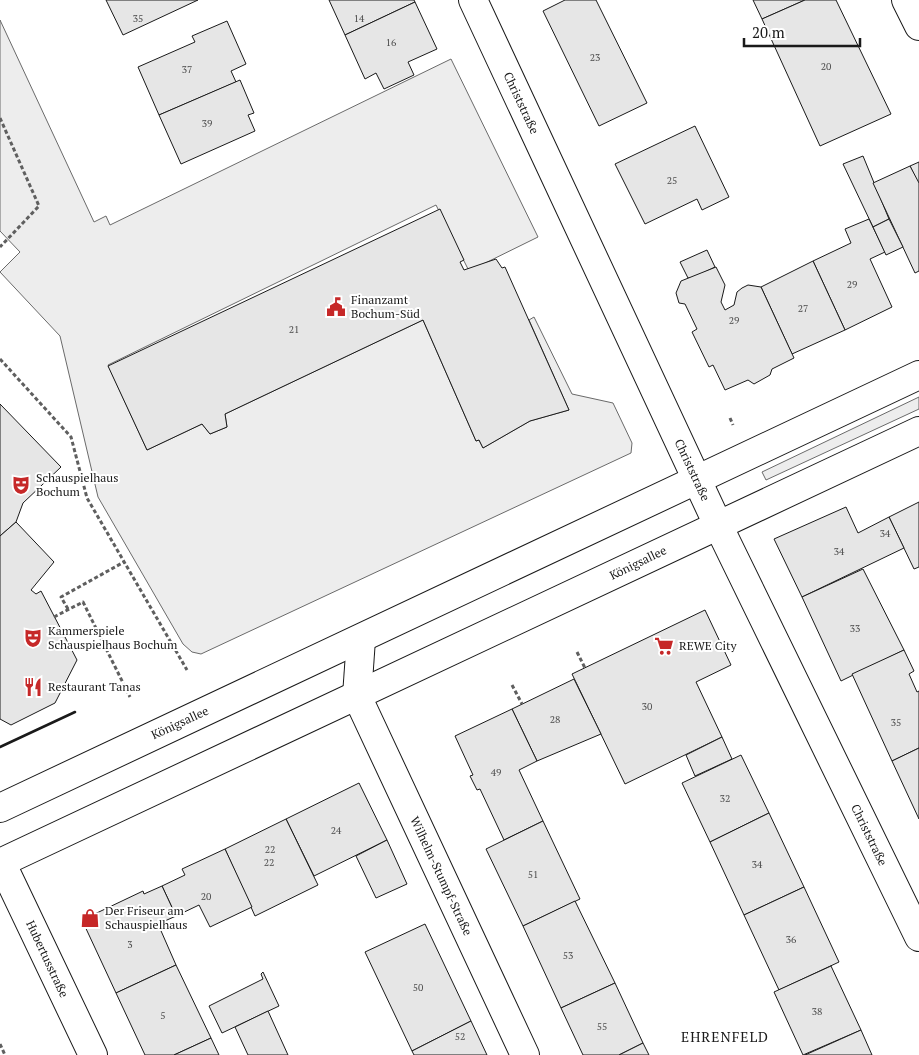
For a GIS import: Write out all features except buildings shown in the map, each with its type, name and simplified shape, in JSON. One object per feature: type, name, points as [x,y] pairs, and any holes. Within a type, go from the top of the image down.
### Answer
[{"type":"main road","name":"Christstraße","points":[[473,0],[718,525],[919,937]]},
{"type":"main road","points":[[906,0],[919,26]]},
{"type":"main road","name":"Königsallee","points":[[0,808],[919,375]]},
{"type":"main road","name":"Königsallee","points":[[0,861],[357,696],[919,430]]},
{"type":"main road","points":[[357,696],[361,639]]},
{"type":"main road","name":"Wilhelm-Stumpf-Straße","points":[[357,696],[525,1055]]},
{"type":"main road","name":"Hubertusstraße","points":[[0,861],[92,1055]]},
{"type":"path","points":[[0,118],[39,206],[0,247]]},
{"type":"path","points":[[0,359],[71,437],[87,498],[187,670]]},
{"type":"path","points":[[68,610],[61,597],[124,562]]},
{"type":"path","points":[[54,617],[83,602],[130,697]]},
{"type":"path","points":[[577,652],[585,668]]},
{"type":"path","points":[[512,685],[522,704]]},
{"type":"path","points":[[0,1044],[5,1055]]},
{"type":"shaded area","points":[[0,20],[94,222],[106,216],[110,225],[451,59],[538,237],[469,271],[436,205],[108,365],[147,450],[202,424],[210,434],[227,427],[225,414],[423,320],[476,441],[479,440],[483,448],[530,421],[569,410],[529,320],[534,317],[572,394],[613,403],[632,443],[631,453],[201,654],[192,652],[183,644],[98,497],[60,336],[0,272],[20,252],[0,231]]},
{"type":"shaded area","points":[[919,397],[919,409],[766,480],[762,472]]},
{"type":"wall","points":[[0,747],[75,712]]},
{"type":"place","name":"Finanzamt Bochum-Süd","points":[[336,307]]},
{"type":"place","name":"Schauspielhaus Bochum","points":[[21,485]]},
{"type":"place","name":"Kammerspiele Schauspielhaus Bochum","points":[[33,638]]},
{"type":"place","name":"REWE City","points":[[664,646]]},
{"type":"place","name":"Restaurant Tanas","points":[[33,687]]},
{"type":"place","name":"Der Friseur am Schauspielhaus","points":[[90,918]]},
{"type":"district","name":"EHRENFELD","points":[[725,1037]]}]
